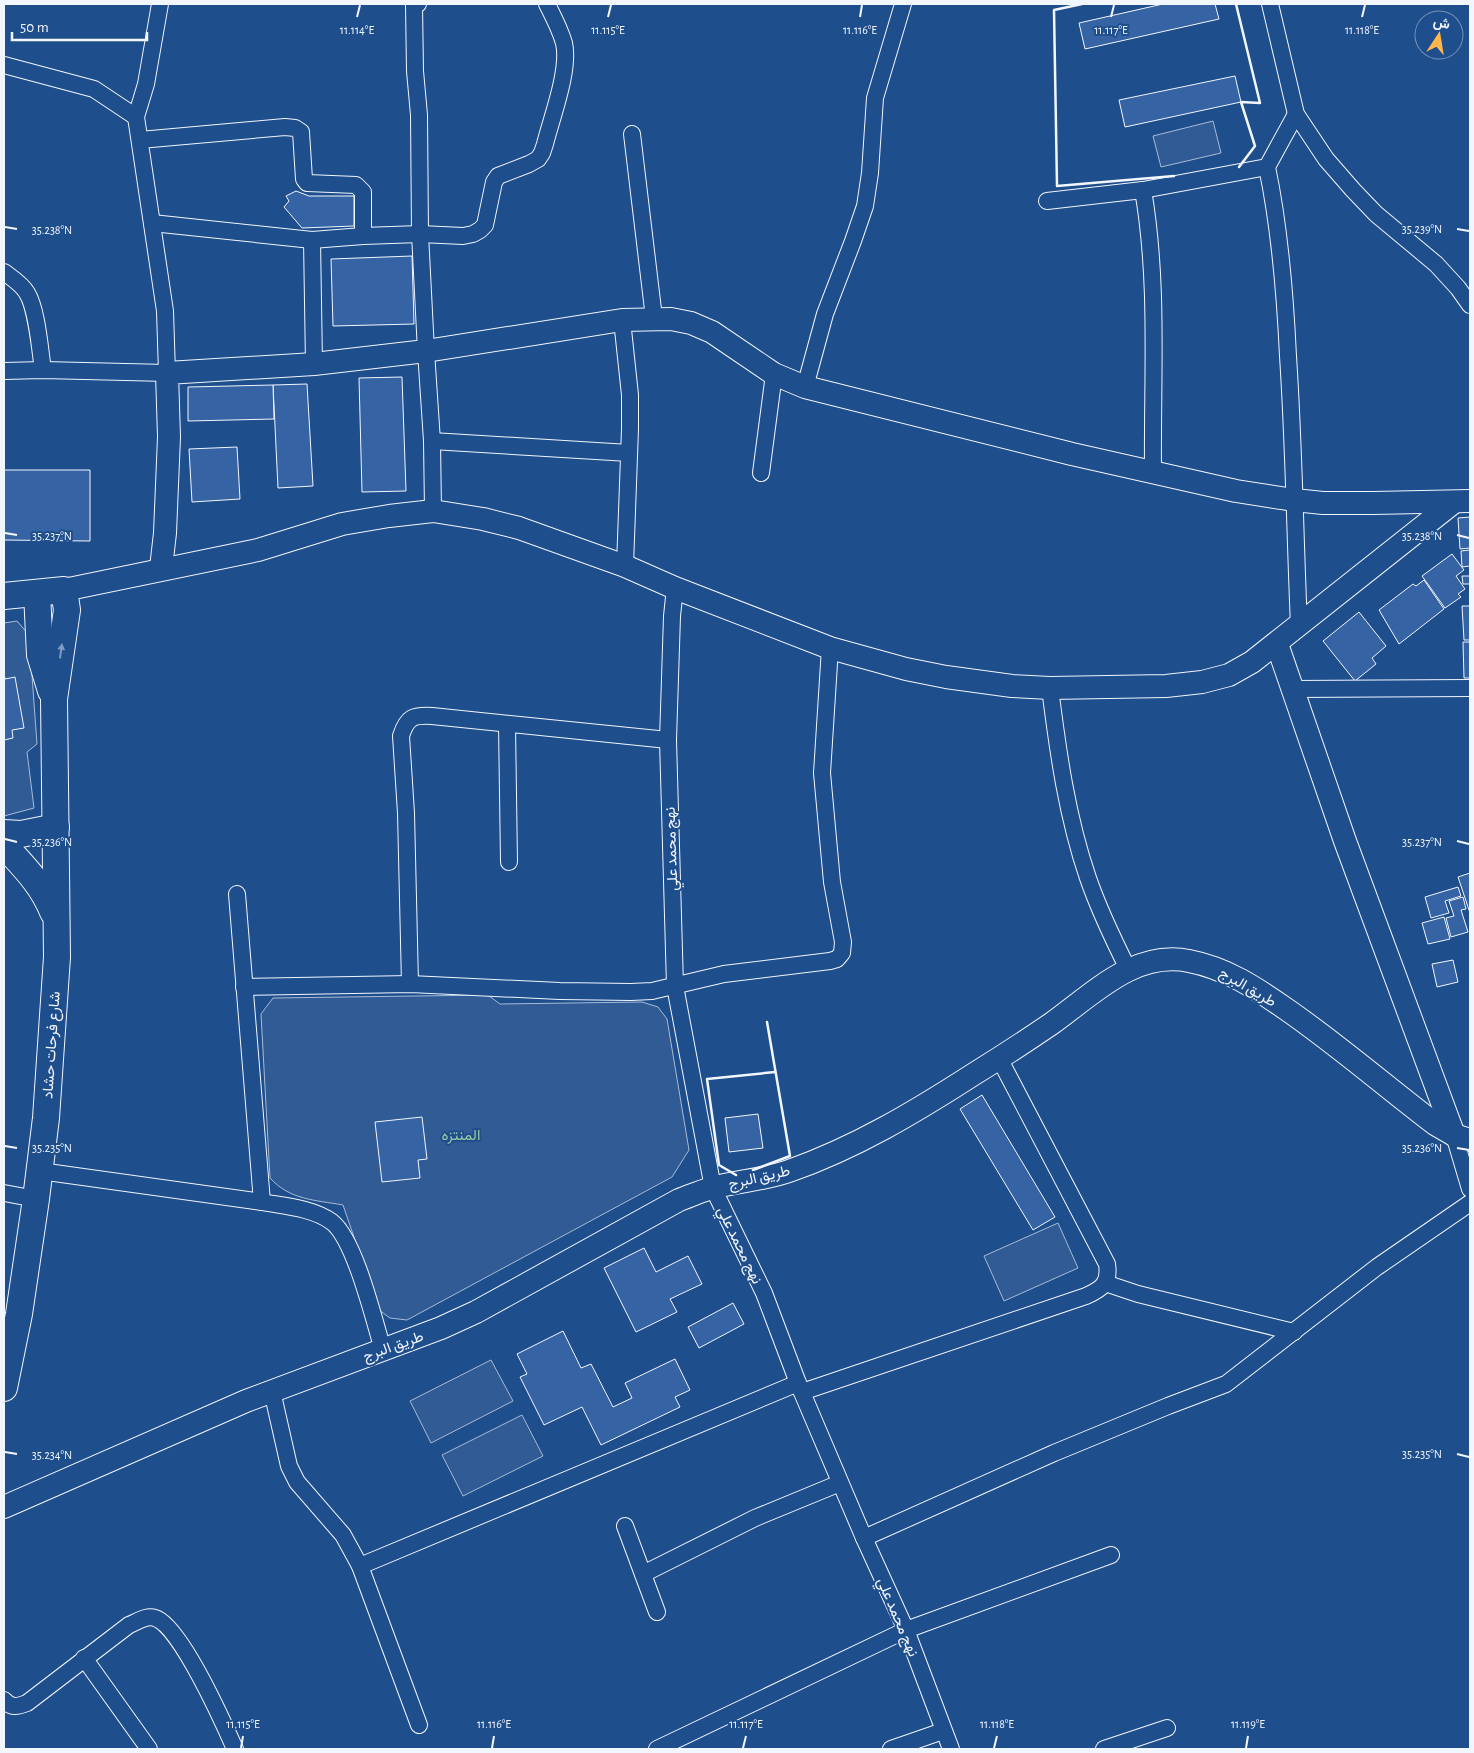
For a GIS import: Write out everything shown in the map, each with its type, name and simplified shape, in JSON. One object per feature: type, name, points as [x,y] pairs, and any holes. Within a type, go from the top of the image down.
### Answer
[{"type":"main road","points":[[4,596],[64,590]]},
{"type":"main road","name":"شارع فرحات حشاد","points":[[4,1388],[19,1314],[46,1118],[57,957],[54,699],[66,610],[64,590]]},
{"type":"main road","name":"شارع فرحات حشاد","points":[[37,593],[40,655],[54,699]]},
{"type":"main road","points":[[4,833],[21,834],[56,827]]},
{"type":"main road","points":[[4,845],[38,881],[56,917]]},
{"type":"street","points":[[160,4],[146,84],[136,117],[164,311],[169,437],[165,533],[161,568]]},
{"type":"street","points":[[413,4],[414,63],[419,115],[420,234],[432,441],[433,511]]},
{"type":"street","points":[[152,223],[312,240],[363,236],[420,234],[463,236],[473,234],[485,225],[494,182],[498,176],[529,164],[538,159],[542,153],[563,73],[565,58],[564,44],[547,4]]},
{"type":"street","points":[[805,388],[825,314],[854,241],[864,206],[870,173],[874,98],[903,4]]},
{"type":"street","points":[[1270,4],[1296,114],[1326,159],[1353,190],[1396,231],[1436,264],[1458,288],[1470,305]]},
{"type":"street","points":[[4,65],[94,89],[136,117]]},
{"type":"street","points":[[1296,114],[1267,167],[1279,236],[1286,312],[1292,419],[1299,626]]},
{"type":"street","points":[[140,140],[285,127],[295,128],[301,132],[304,179],[307,183],[356,184],[360,187],[363,192],[363,236]]},
{"type":"street","points":[[632,134],[654,318]]},
{"type":"street","points":[[1047,201],[1143,190],[1267,167]]},
{"type":"street","points":[[1143,190],[1148,227],[1152,315],[1153,472]]},
{"type":"street","points":[[312,240],[314,364]]},
{"type":"street","points":[[4,272],[17,281],[27,293],[34,309],[43,370]]},
{"type":"street","points":[[4,371],[167,373],[314,364],[426,351],[622,320],[671,319],[704,328],[774,374],[805,388],[1153,472],[1236,491],[1294,500],[1354,503],[1462,502]]},
{"type":"street","points":[[622,320],[630,395],[625,566]]},
{"type":"street","points":[[761,473],[774,374]]},
{"type":"street","points":[[432,441],[629,453]]},
{"type":"street","points":[[64,590],[161,568],[258,550],[342,524],[433,511],[482,519],[519,528],[625,566],[675,588],[830,648],[906,669],[946,677],[1012,686],[1050,688],[1166,686],[1202,682],[1229,675],[1252,662],[1462,502]]},
{"type":"street","name":"نهج محمد علي","points":[[675,588],[672,616],[668,740],[675,986],[713,1188],[764,1293],[800,1388],[840,1483],[906,1630],[951,1749]]},
{"type":"street","points":[[1277,644],[1345,841],[1465,1141],[1470,1189]]},
{"type":"street","points":[[244,987],[410,984],[597,992],[652,991],[724,974],[830,961],[837,958],[842,953],[842,931],[832,882],[822,773],[830,648]]},
{"type":"street","points":[[1050,688],[1063,777],[1077,842],[1100,910],[1128,969]]},
{"type":"street","points":[[1292,689],[1470,688]]},
{"type":"street","points":[[410,984],[406,813],[402,742],[405,724],[411,718],[420,716],[668,740]]},
{"type":"street","points":[[507,725],[509,862]]},
{"type":"street","points":[[237,894],[262,1202]]},
{"type":"street","name":"طريق البرج","points":[[4,1508],[221,1411],[441,1328],[476,1312],[679,1200],[713,1188],[786,1172],[850,1146],[894,1125],[1032,1037],[1110,980],[1128,969],[1144,963],[1165,959],[1187,960],[1212,966],[1232,974],[1317,1031],[1421,1114],[1465,1141]]},
{"type":"street","points":[[360,1566],[800,1388],[1097,1291],[1105,1283],[1108,1273],[1107,1264],[999,1058]]},
{"type":"street","points":[[40,1171],[262,1202],[296,1208],[332,1222],[343,1235],[354,1255],[383,1350]]},
{"type":"street","points":[[4,1193],[36,1199]]},
{"type":"street","points":[[864,1538],[1054,1453],[1226,1384],[1377,1267],[1470,1203]]},
{"type":"street","points":[[1105,1283],[1138,1294],[1294,1332]]},
{"type":"street","points":[[272,1391],[289,1466],[297,1482],[343,1535],[360,1566],[419,1725]]},
{"type":"street","points":[[643,1574],[755,1518],[840,1483]]},
{"type":"street","points":[[624,1526],[657,1612]]},
{"type":"street","points":[[658,1749],[906,1630],[1111,1555]]},
{"type":"street","points":[[4,1700],[14,1707],[27,1703],[129,1625],[149,1617],[160,1620],[179,1642],[193,1664],[236,1749]]},
{"type":"street","points":[[84,1658],[149,1749]]},
{"type":"street","points":[[1104,1749],[1166,1728]]},
{"type":"street","points":[[891,1749],[943,1731]]},
{"type":"green space","points":[[1213,121],[1221,153],[1161,167],[1153,136]]},
{"type":"green space","points":[[17,621],[29,635],[37,744],[27,752],[34,808],[4,816],[4,623]]},
{"type":"green space","name":"المنتزه","points":[[488,995],[500,1004],[642,1002],[658,1007],[667,1019],[689,1150],[672,1177],[407,1320],[390,1318],[379,1310],[343,1205],[295,1195],[286,1191],[270,1178],[261,1014],[273,998]]},
{"type":"green space","points":[[1058,1223],[1078,1268],[1004,1301],[984,1256]]},
{"type":"green space","points":[[491,1360],[513,1401],[431,1443],[410,1401]]},
{"type":"green space","points":[[522,1415],[543,1456],[463,1496],[442,1455]]},
{"type":"building","points":[[1163,4],[1215,4],[1219,19],[1085,49],[1079,23]]},
{"type":"building","points":[[1235,76],[1241,102],[1125,127],[1119,100]]},
{"type":"building","points":[[296,191],[309,196],[354,196],[354,226],[302,228],[284,207],[289,201],[286,196]]},
{"type":"building","points":[[412,256],[414,324],[333,326],[331,259]]},
{"type":"building","points":[[402,377],[406,491],[362,492],[359,378]]},
{"type":"building","points":[[307,384],[313,486],[278,488],[273,385]]},
{"type":"building","points":[[273,385],[274,419],[188,421],[188,387]]},
{"type":"building","points":[[237,447],[240,499],[192,502],[189,449]]},
{"type":"building","points":[[4,470],[90,470],[90,541],[4,540]]},
{"type":"building","points":[[1470,517],[1470,548],[1460,549],[1458,518]]},
{"type":"building","points":[[1470,550],[1470,566],[1462,567],[1461,551]]},
{"type":"building","points":[[1452,554],[1464,570],[1456,576],[1465,589],[1458,594],[1461,597],[1445,608],[1422,576]]},
{"type":"building","points":[[1462,576],[1470,576],[1470,584],[1463,584]]},
{"type":"building","points":[[1424,580],[1444,609],[1399,644],[1379,610],[1413,584],[1416,586]]},
{"type":"building","points":[[1462,606],[1470,606],[1470,640],[1464,640]]},
{"type":"building","points":[[1359,612],[1386,646],[1372,658],[1376,664],[1355,681],[1323,641]]},
{"type":"building","points":[[1463,642],[1470,642],[1470,678],[1464,678]]},
{"type":"building","points":[[4,673],[5,679],[15,677],[24,728],[12,730],[13,738],[4,740]]},
{"type":"building","points":[[1470,873],[1470,913],[1458,877]]},
{"type":"building","points":[[1458,887],[1461,896],[1445,901],[1449,913],[1431,918],[1425,897]]},
{"type":"building","points":[[1463,897],[1466,909],[1461,910],[1468,932],[1451,937],[1446,918],[1454,916],[1449,901]]},
{"type":"building","points":[[1444,917],[1450,939],[1428,944],[1422,923]]},
{"type":"building","points":[[1453,960],[1458,982],[1437,987],[1432,964]]},
{"type":"building","points":[[982,1095],[1055,1217],[1033,1230],[960,1109]]},
{"type":"building","points":[[758,1114],[763,1148],[729,1152],[725,1118]]},
{"type":"building","points":[[422,1117],[427,1159],[418,1160],[420,1178],[382,1182],[375,1122]]},
{"type":"building","points":[[644,1248],[656,1272],[688,1256],[702,1284],[670,1299],[677,1312],[636,1332],[604,1268]]},
{"type":"building","points":[[733,1303],[744,1324],[699,1348],[688,1327]]},
{"type":"building","points":[[563,1331],[581,1368],[591,1364],[613,1407],[632,1398],[625,1383],[675,1359],[690,1390],[675,1397],[680,1407],[601,1445],[582,1407],[544,1425],[520,1377],[527,1374],[517,1354]]},
{"type":"wall","points":[[1082,4],[1054,10],[1057,186],[1174,176]]},
{"type":"wall","points":[[1236,4],[1260,103],[1241,102],[1255,146],[1239,167]]},
{"type":"wall","points":[[753,1170],[790,1156],[767,1022]]},
{"type":"wall","points":[[736,1175],[719,1165],[707,1079],[775,1072]]}]
